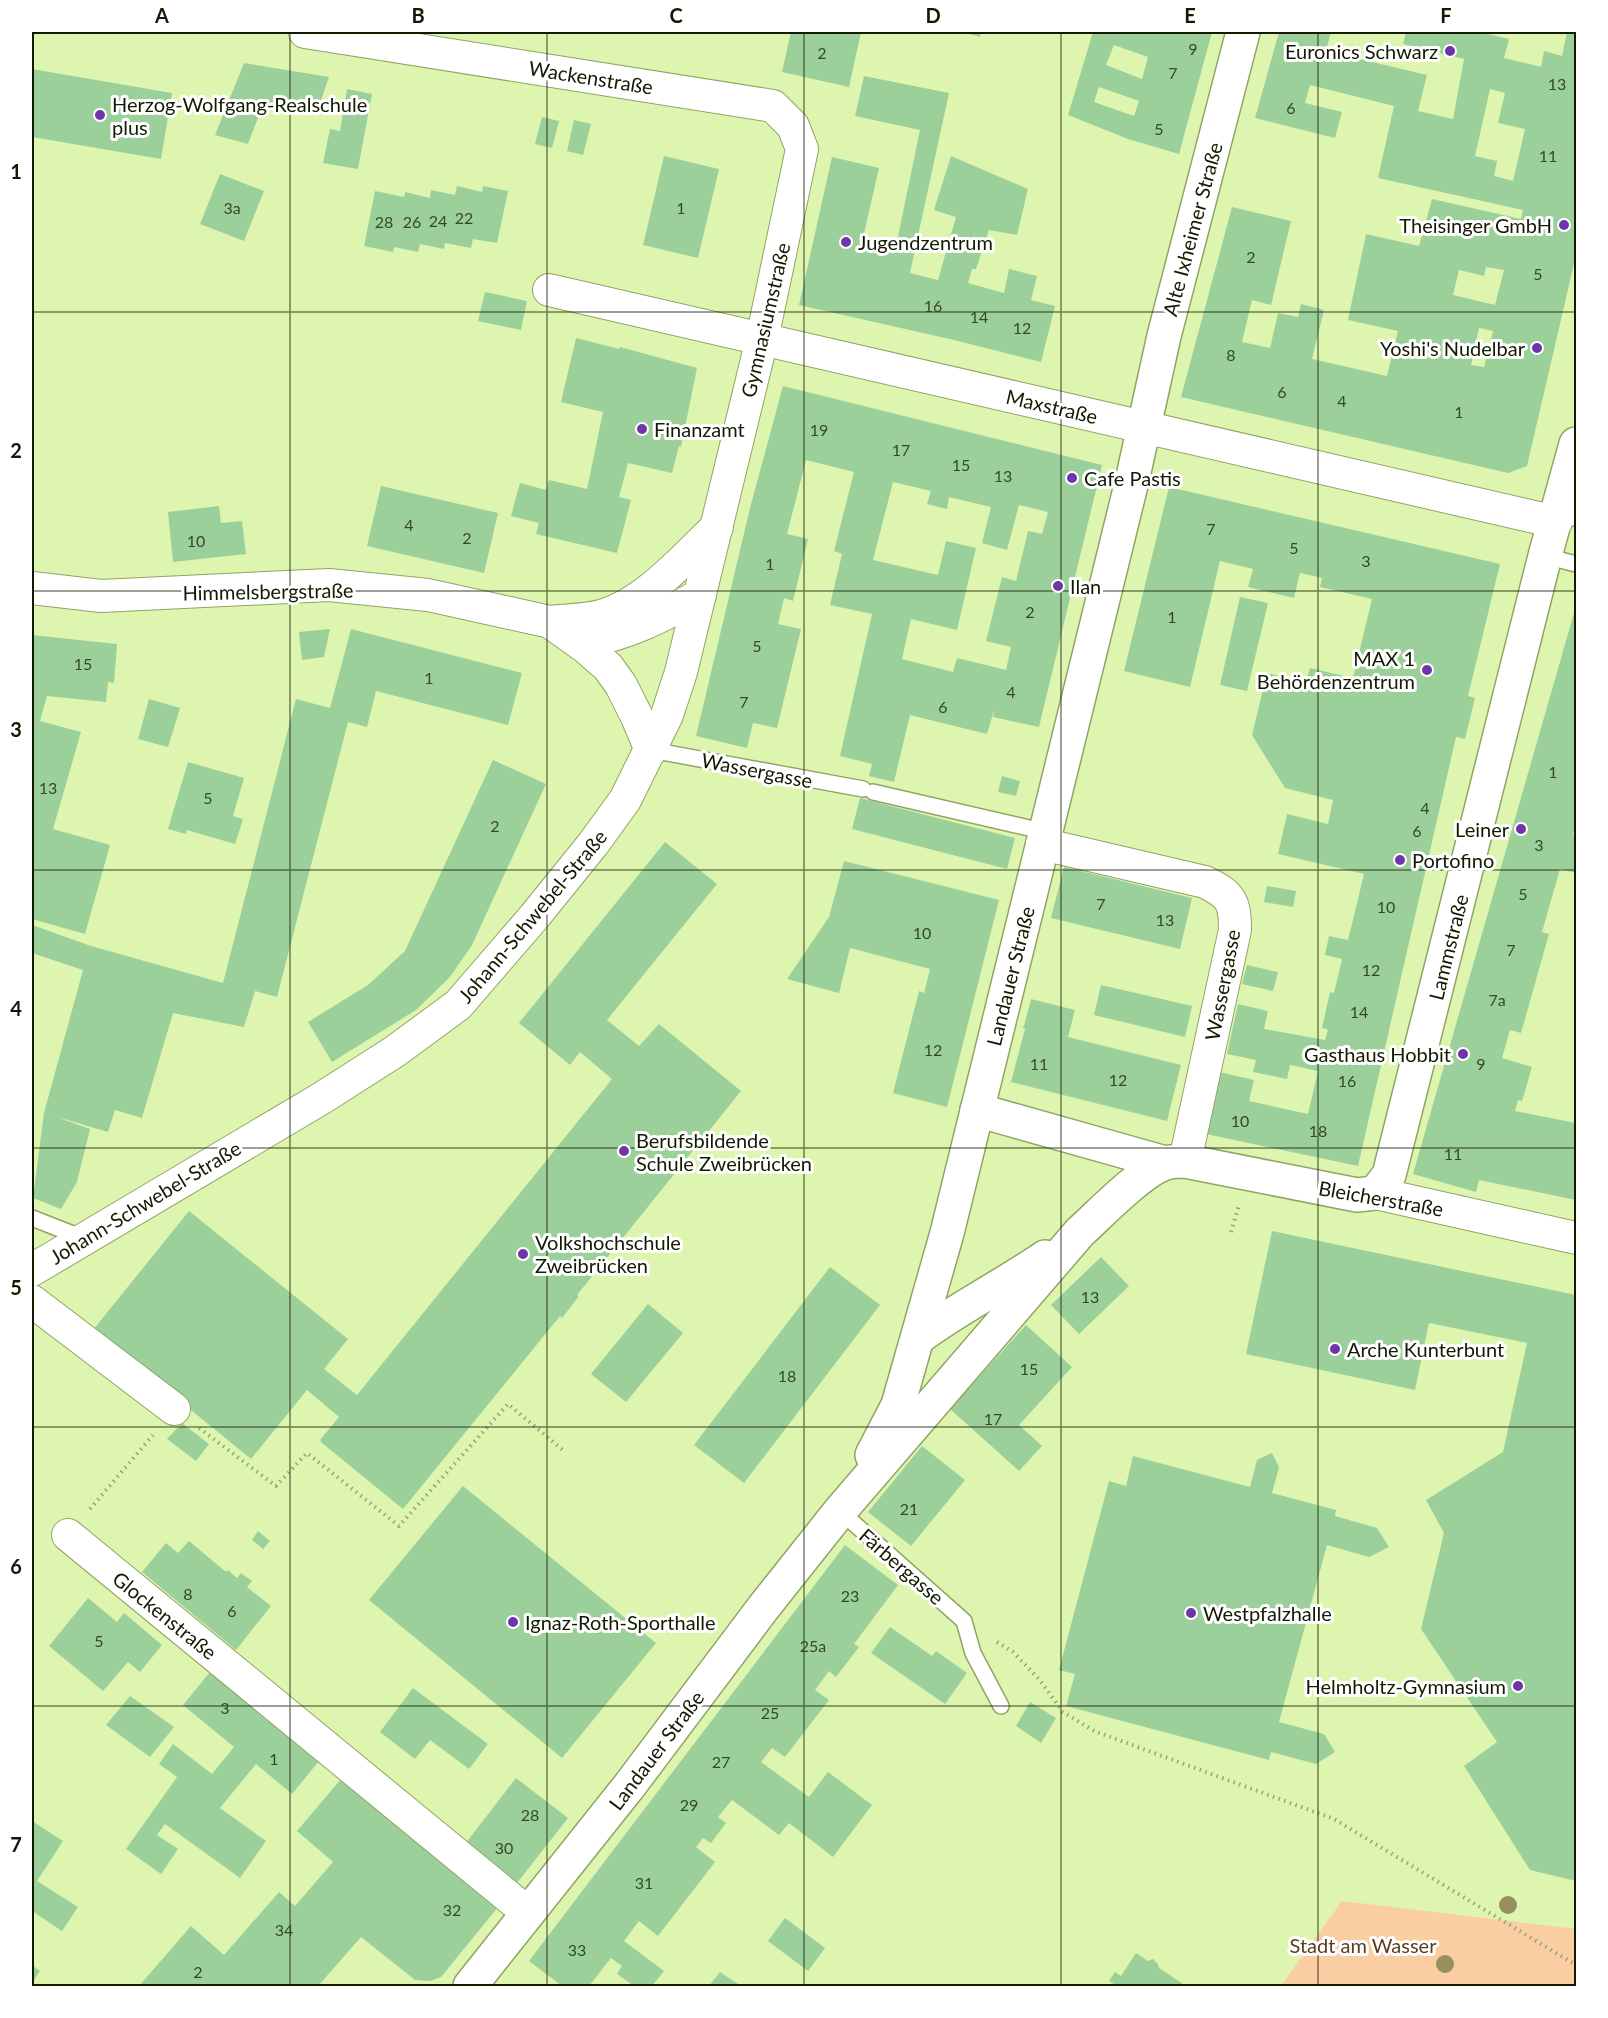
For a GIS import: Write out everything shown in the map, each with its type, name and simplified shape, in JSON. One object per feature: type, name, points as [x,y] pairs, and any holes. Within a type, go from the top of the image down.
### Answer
[{"type":"main road","name":"Alte Ixheimer Straße","points":[[1144,428],[1164,336],[1243,32]]},
{"type":"main road","name":"Landauer Straße","points":[[840,1511],[898,1405],[918,1338],[947,1233],[1144,428]]},
{"type":"main road","name":"Lammstraße","points":[[1375,1193],[1389,1175],[1394,1161],[1545,556],[1566,520],[1576,444]]},
{"type":"main road","name":"Bleicherstraße","points":[[977,1110],[1175,1162],[1357,1195],[1375,1193]]},
{"type":"main road","name":"Landauer Straße","points":[[470,1986],[630,1785],[763,1608],[840,1511],[1080,1232],[1140,1179],[1175,1162]]},
{"type":"main road","points":[[918,1338],[945,1318],[1022,1274],[1080,1232]]},
{"type":"street","name":"Wackenstraße","points":[[304,32],[773,106],[793,126],[802,149],[792,201]]},
{"type":"street","name":"Gymnasiumstraße","points":[[717,527],[792,201]]},
{"type":"street","name":"Maxstraße","points":[[549,290],[1144,428],[1566,520]]},
{"type":"street","name":"Johann-Schwebel-Straße","points":[[32,1270],[322,1098],[394,1052],[458,1005],[593,844],[625,800],[667,715],[681,672],[717,527]]},
{"type":"street","points":[[550,622],[600,616],[627,605],[664,577],[717,527]]},
{"type":"street","name":"Himmelsbergstraße","points":[[32,588],[101,596],[329,585],[428,595],[550,622],[608,667],[621,685],[638,717],[651,750]]},
{"type":"street","points":[[580,643],[611,637],[651,622],[700,595]]},
{"type":"street","name":"Wassergasse","points":[[1044,838],[1205,882],[1223,891],[1235,909],[1235,930],[1175,1162]]},
{"type":"street","name":"Bleicherstraße","points":[[1375,1193],[1576,1238]]},
{"type":"street","points":[[32,1301],[174,1409]]},
{"type":"street","name":"Glockenstraße","points":[[68,1535],[527,1912]]},
{"type":"lane","points":[[1545,556],[1576,564]]},
{"type":"lane","name":"Wassergasse","points":[[651,750],[868,790],[1044,838]]},
{"type":"lane","points":[[32,1218],[83,1238]]},
{"type":"lane","name":"Färbergasse","points":[[840,1511],[964,1620]]},
{"type":"lane","points":[[964,1620],[973,1653],[1001,1706]]},
{"type":"path","points":[[68,1535],[174,1409],[276,1486],[307,1453],[399,1526],[508,1404],[564,1451]]},
{"type":"path","points":[[964,1620],[1013,1652],[1039,1679],[1063,1712],[1094,1731],[1334,1819],[1576,1965]]},
{"type":"green space","name":"Stadt am Wasser","points":[[1342,1901],[1576,1929],[1576,1986],[1281,1986]]},
{"type":"building","points":[[791,32],[861,32],[849,87],[782,72]]},
{"type":"building","points":[[963,32],[981,32],[980,37]]},
{"type":"building","points":[[1093,32],[1212,32],[1179,154],[1128,139],[1068,115]],"holes":[[[1114,45],[1148,57],[1142,79],[1106,65]],[[1099,87],[1139,101],[1134,116],[1094,102]]]},
{"type":"building","points":[[1279,32],[1331,32],[1326,51],[1427,75],[1418,111],[1453,119],[1464,59],[1403,44],[1406,32],[1480,32],[1509,39],[1504,58],[1541,67],[1544,51],[1562,56],[1567,32],[1576,32],[1576,255],[1527,466],[1508,473],[1181,397],[1232,207],[1291,221],[1271,305],[1252,300],[1242,342],[1270,348],[1278,313],[1298,317],[1301,304],[1324,310],[1312,359],[1387,376],[1398,331],[1348,320],[1366,234],[1419,246],[1432,199],[1521,219],[1523,210],[1378,178],[1394,106],[1310,85],[1305,103],[1342,112],[1335,138],[1255,118]],"holes":[[[1490,89],[1505,93],[1498,123],[1525,129],[1513,181],[1494,176],[1497,161],[1475,156]],[[1486,267],[1504,270],[1495,305],[1453,295],[1459,270],[1484,276]],[[1479,328],[1493,331],[1484,367],[1471,365]]]},
{"type":"building","points":[[244,63],[329,77],[318,109],[275,103],[273,108],[266,111],[261,110],[248,144],[215,135]]},
{"type":"building","name":"Herzog-Wolfgang-Realschule plus","points":[[32,69],[172,93],[161,159],[32,137]]},
{"type":"building","points":[[864,76],[949,93],[910,273],[938,280],[956,217],[934,210],[951,156],[1028,189],[1017,235],[989,230],[976,269],[972,269],[968,283],[1004,293],[1009,269],[1037,276],[1031,300],[1055,306],[1041,362],[799,305],[832,157],[879,168],[863,238],[896,246],[920,130],[855,116]]},
{"type":"building","points":[[347,89],[372,94],[358,169],[323,163],[330,129],[340,131]]},
{"type":"building","points":[[542,117],[559,121],[552,148],[535,144]]},
{"type":"building","points":[[574,120],[591,124],[583,155],[567,151]]},
{"type":"building","points":[[664,156],[719,169],[698,258],[643,245]]},
{"type":"building","points":[[220,174],[264,191],[244,241],[200,224]]},
{"type":"building","points":[[457,186],[482,192],[483,186],[508,191],[497,243],[473,239],[471,248],[445,243],[444,249],[420,244],[418,252],[394,247],[393,252],[364,246],[375,191],[404,197],[405,192],[430,198],[431,190],[455,195]]},
{"type":"building","points":[[485,292],[527,301],[521,330],[478,321]]},
{"type":"building","name":"Finanzamt","points":[[576,338],[619,349],[620,347],[697,368],[681,447],[679,446],[672,473],[628,463],[619,497],[631,500],[617,553],[536,534],[539,523],[511,516],[520,483],[546,490],[549,480],[587,489],[603,412],[561,402]]},
{"type":"building","points":[[783,386],[1102,465],[1039,727],[993,717],[995,707],[987,734],[910,715],[894,782],[869,776],[872,764],[840,756],[872,614],[830,605],[842,554],[834,551],[854,472],[806,460],[787,534],[808,539],[793,601],[784,598],[778,624],[801,629],[777,728],[753,723],[747,748],[696,736],[750,508]],"holes":[[[893,482],[931,491],[927,504],[947,509],[949,497],[991,507],[982,543],[1007,550],[1019,505],[1048,512],[1042,534],[1028,531],[1016,581],[1002,577],[986,641],[1011,647],[1006,670],[957,658],[953,672],[902,659],[911,619],[957,630],[976,548],[946,541],[938,575],[873,560]]]},
{"type":"building","points":[[381,486],[498,513],[484,573],[367,546]]},
{"type":"building","points":[[1169,487],[1500,564],[1468,696],[1475,698],[1465,739],[1456,737],[1358,1166],[1206,1134],[1219,1072],[1254,1080],[1249,1101],[1308,1114],[1318,1071],[1290,1065],[1287,1079],[1253,1072],[1256,1060],[1227,1054],[1238,1004],[1268,1011],[1264,1029],[1325,1040],[1328,1030],[1322,1028],[1330,992],[1334,993],[1342,959],[1325,955],[1329,936],[1348,940],[1364,874],[1278,854],[1287,814],[1328,824],[1333,800],[1285,788],[1252,735],[1267,673],[1306,682],[1310,668],[1353,678],[1372,599],[1320,587],[1322,578],[1300,573],[1294,598],[1248,587],[1253,569],[1220,561],[1190,687],[1124,671]]},
{"type":"building","points":[[219,506],[221,523],[242,521],[246,554],[173,562],[168,512]]},
{"type":"building","points":[[1240,597],[1268,603],[1247,691],[1220,685]]},
{"type":"building","points":[[1574,613],[1576,614],[1576,823],[1573,835],[1576,836],[1576,873],[1560,869],[1542,932],[1549,934],[1521,1033],[1510,1030],[1502,1058],[1532,1067],[1522,1101],[1518,1100],[1515,1111],[1576,1123],[1576,1200],[1479,1180],[1476,1192],[1413,1174]]},
{"type":"building","points":[[330,629],[324,657],[302,660],[299,632]]},
{"type":"building","points":[[351,629],[522,673],[508,725],[376,691],[367,727],[348,722],[277,997],[255,991],[244,1027],[173,1013],[142,1118],[115,1110],[108,1132],[54,1116],[90,1129],[77,1182],[61,1209],[33,1198],[44,1113],[83,970],[32,953],[32,925],[91,946],[223,983],[296,699],[330,708]]},
{"type":"building","points":[[32,635],[117,644],[114,683],[108,682],[106,702],[47,696],[40,721],[81,732],[53,829],[110,845],[85,934],[32,919]]},
{"type":"building","points":[[149,699],[180,708],[168,747],[138,739]]},
{"type":"building","points":[[493,760],[546,784],[472,945],[450,977],[416,1010],[332,1062],[308,1022],[368,985],[405,951]]},
{"type":"building","points":[[188,762],[244,778],[233,816],[243,819],[235,844],[187,830],[186,834],[168,829]]},
{"type":"building","points":[[1002,776],[1020,781],[1016,796],[998,792]]},
{"type":"building","points":[[860,798],[1015,838],[1007,869],[852,829]]},
{"type":"building","name":"Berufsbildende Schule Zweibrücken","points":[[665,842],[717,884],[607,1020],[639,1046],[659,1024],[741,1091],[577,1295],[579,1296],[562,1318],[560,1316],[403,1509],[322,1443],[320,1440],[339,1417],[307,1390],[251,1459],[93,1330],[189,1211],[348,1339],[324,1369],[357,1395],[612,1079],[580,1052],[570,1065],[519,1023]]},
{"type":"building","points":[[844,861],[999,900],[947,1107],[893,1093],[919,991],[924,993],[930,969],[850,948],[839,993],[787,979],[829,917]]},
{"type":"building","points":[[1064,867],[1192,898],[1180,949],[1051,918]]},
{"type":"building","points":[[1267,886],[1296,891],[1293,907],[1264,902]]},
{"type":"building","points":[[1247,965],[1278,972],[1273,991],[1242,984]]},
{"type":"building","points":[[1101,985],[1192,1006],[1185,1037],[1094,1015]]},
{"type":"building","points":[[1031,999],[1075,1010],[1068,1037],[1181,1065],[1167,1121],[1011,1082],[1025,1029],[1022,1027]]},
{"type":"building","points":[[1272,1231],[1576,1295],[1576,1881],[1530,1870],[1464,1766],[1497,1742],[1421,1629],[1444,1533],[1426,1500],[1503,1452],[1527,1343],[1429,1323],[1415,1390],[1246,1354]]},
{"type":"building","points":[[1101,1257],[1129,1286],[1079,1334],[1051,1305]]},
{"type":"building","points":[[830,1267],[880,1305],[744,1483],[694,1445]]},
{"type":"building","points":[[648,1304],[683,1333],[626,1402],[591,1374]]},
{"type":"building","points":[[1026,1325],[1072,1367],[1019,1425],[1042,1446],[1019,1471],[950,1409]]},
{"type":"building","points":[[182,1423],[209,1444],[196,1461],[167,1439]]},
{"type":"building","points":[[922,1446],[965,1480],[911,1546],[868,1512]]},
{"type":"building","name":"Westpfalzhalle","points":[[1272,1453],[1279,1467],[1272,1493],[1336,1510],[1335,1516],[1377,1528],[1389,1547],[1369,1557],[1327,1545],[1279,1722],[1324,1734],[1335,1752],[1316,1764],[1271,1752],[1269,1760],[1066,1706],[1075,1674],[1059,1670],[1109,1481],[1126,1486],[1133,1456],[1250,1487],[1257,1460]]},
{"type":"building","name":"Ignaz-Roth-Sporthalle","points":[[463,1486],[656,1643],[562,1758],[369,1600]]},
{"type":"building","points":[[258,1531],[270,1541],[263,1549],[252,1540]]},
{"type":"building","points":[[189,1541],[226,1572],[228,1570],[237,1578],[241,1573],[252,1581],[247,1587],[271,1606],[236,1650],[142,1572],[166,1543],[178,1553]]},
{"type":"building","points":[[845,1545],[898,1585],[854,1644],[859,1647],[836,1677],[829,1671],[815,1690],[829,1700],[785,1757],[772,1748],[761,1762],[809,1797],[828,1772],[872,1805],[833,1857],[789,1823],[779,1835],[732,1800],[718,1817],[726,1823],[711,1843],[703,1838],[696,1847],[715,1862],[658,1936],[639,1921],[624,1941],[664,1971],[652,1986],[634,1986],[617,1974],[622,1966],[611,1958],[589,1986],[562,1986],[529,1961]]},
{"type":"building","points":[[88,1598],[117,1622],[124,1613],[162,1645],[140,1672],[128,1662],[103,1691],[49,1646]]},
{"type":"building","points":[[890,1627],[932,1656],[936,1651],[967,1673],[945,1704],[871,1653]]},
{"type":"building","points":[[215,1666],[324,1755],[292,1794],[256,1764],[220,1808],[266,1841],[240,1878],[165,1824],[157,1835],[178,1849],[161,1874],[126,1849],[177,1777],[159,1764],[173,1744],[212,1774],[234,1747],[183,1705]]},
{"type":"building","points":[[413,1688],[488,1744],[469,1769],[430,1740],[415,1759],[380,1732]]},
{"type":"building","points":[[130,1696],[174,1727],[150,1757],[106,1725]]},
{"type":"building","points":[[1030,1702],[1056,1718],[1041,1743],[1016,1726]]},
{"type":"building","points":[[347,1772],[503,1901],[441,1977],[430,1981],[415,1980],[361,1937],[318,1986],[139,1986],[191,1926],[224,1955],[279,1892],[295,1906],[333,1862],[297,1831]]},
{"type":"building","points":[[516,1778],[568,1818],[517,1883],[465,1844]]},
{"type":"building","points":[[32,1821],[63,1841],[37,1881],[78,1907],[62,1931],[32,1911]]},
{"type":"building","points":[[785,1918],[825,1948],[808,1971],[768,1941]]},
{"type":"building","points":[[1136,1953],[1148,1961],[1153,1959],[1159,1968],[1186,1986],[1117,1986],[1109,1981],[1115,1972],[1121,1976]]},
{"type":"building","points":[[32,1965],[40,1971],[32,1983]]},
{"type":"building","points":[[720,1972],[741,1986],[709,1986]]},
{"type":"place","name":"Euronics Schwarz","points":[[1450,51]]},
{"type":"place","name":"Herzog-Wolfgang-Realschule plus","points":[[100,115]]},
{"type":"place","name":"Theisinger GmbH","points":[[1564,225]]},
{"type":"place","name":"Jugendzentrum","points":[[846,242]]},
{"type":"place","name":"Yoshi's Nudelbar","points":[[1537,348]]},
{"type":"place","name":"Finanzamt","points":[[642,429]]},
{"type":"place","name":"Cafe Pastis","points":[[1072,478]]},
{"type":"place","name":"Ilan","points":[[1058,586]]},
{"type":"place","name":"MAX 1 Behördenzentrum","points":[[1427,670]]},
{"type":"place","name":"Leiner","points":[[1521,829]]},
{"type":"place","name":"Portofino","points":[[1400,860]]},
{"type":"place","name":"Gasthaus Hobbit","points":[[1463,1054]]},
{"type":"place","name":"Berufsbildende Schule Zweibrücken","points":[[624,1151]]},
{"type":"place","name":"Volkshochschule Zweibrücken","points":[[523,1254]]},
{"type":"place","name":"Arche Kunterbunt","points":[[1335,1349]]},
{"type":"place","name":"Westpfalzhalle","points":[[1191,1613]]},
{"type":"place","name":"Ignaz-Roth-Sporthalle","points":[[513,1622]]},
{"type":"place","name":"Helmholtz-Gymnasium","points":[[1518,1686]]}]
